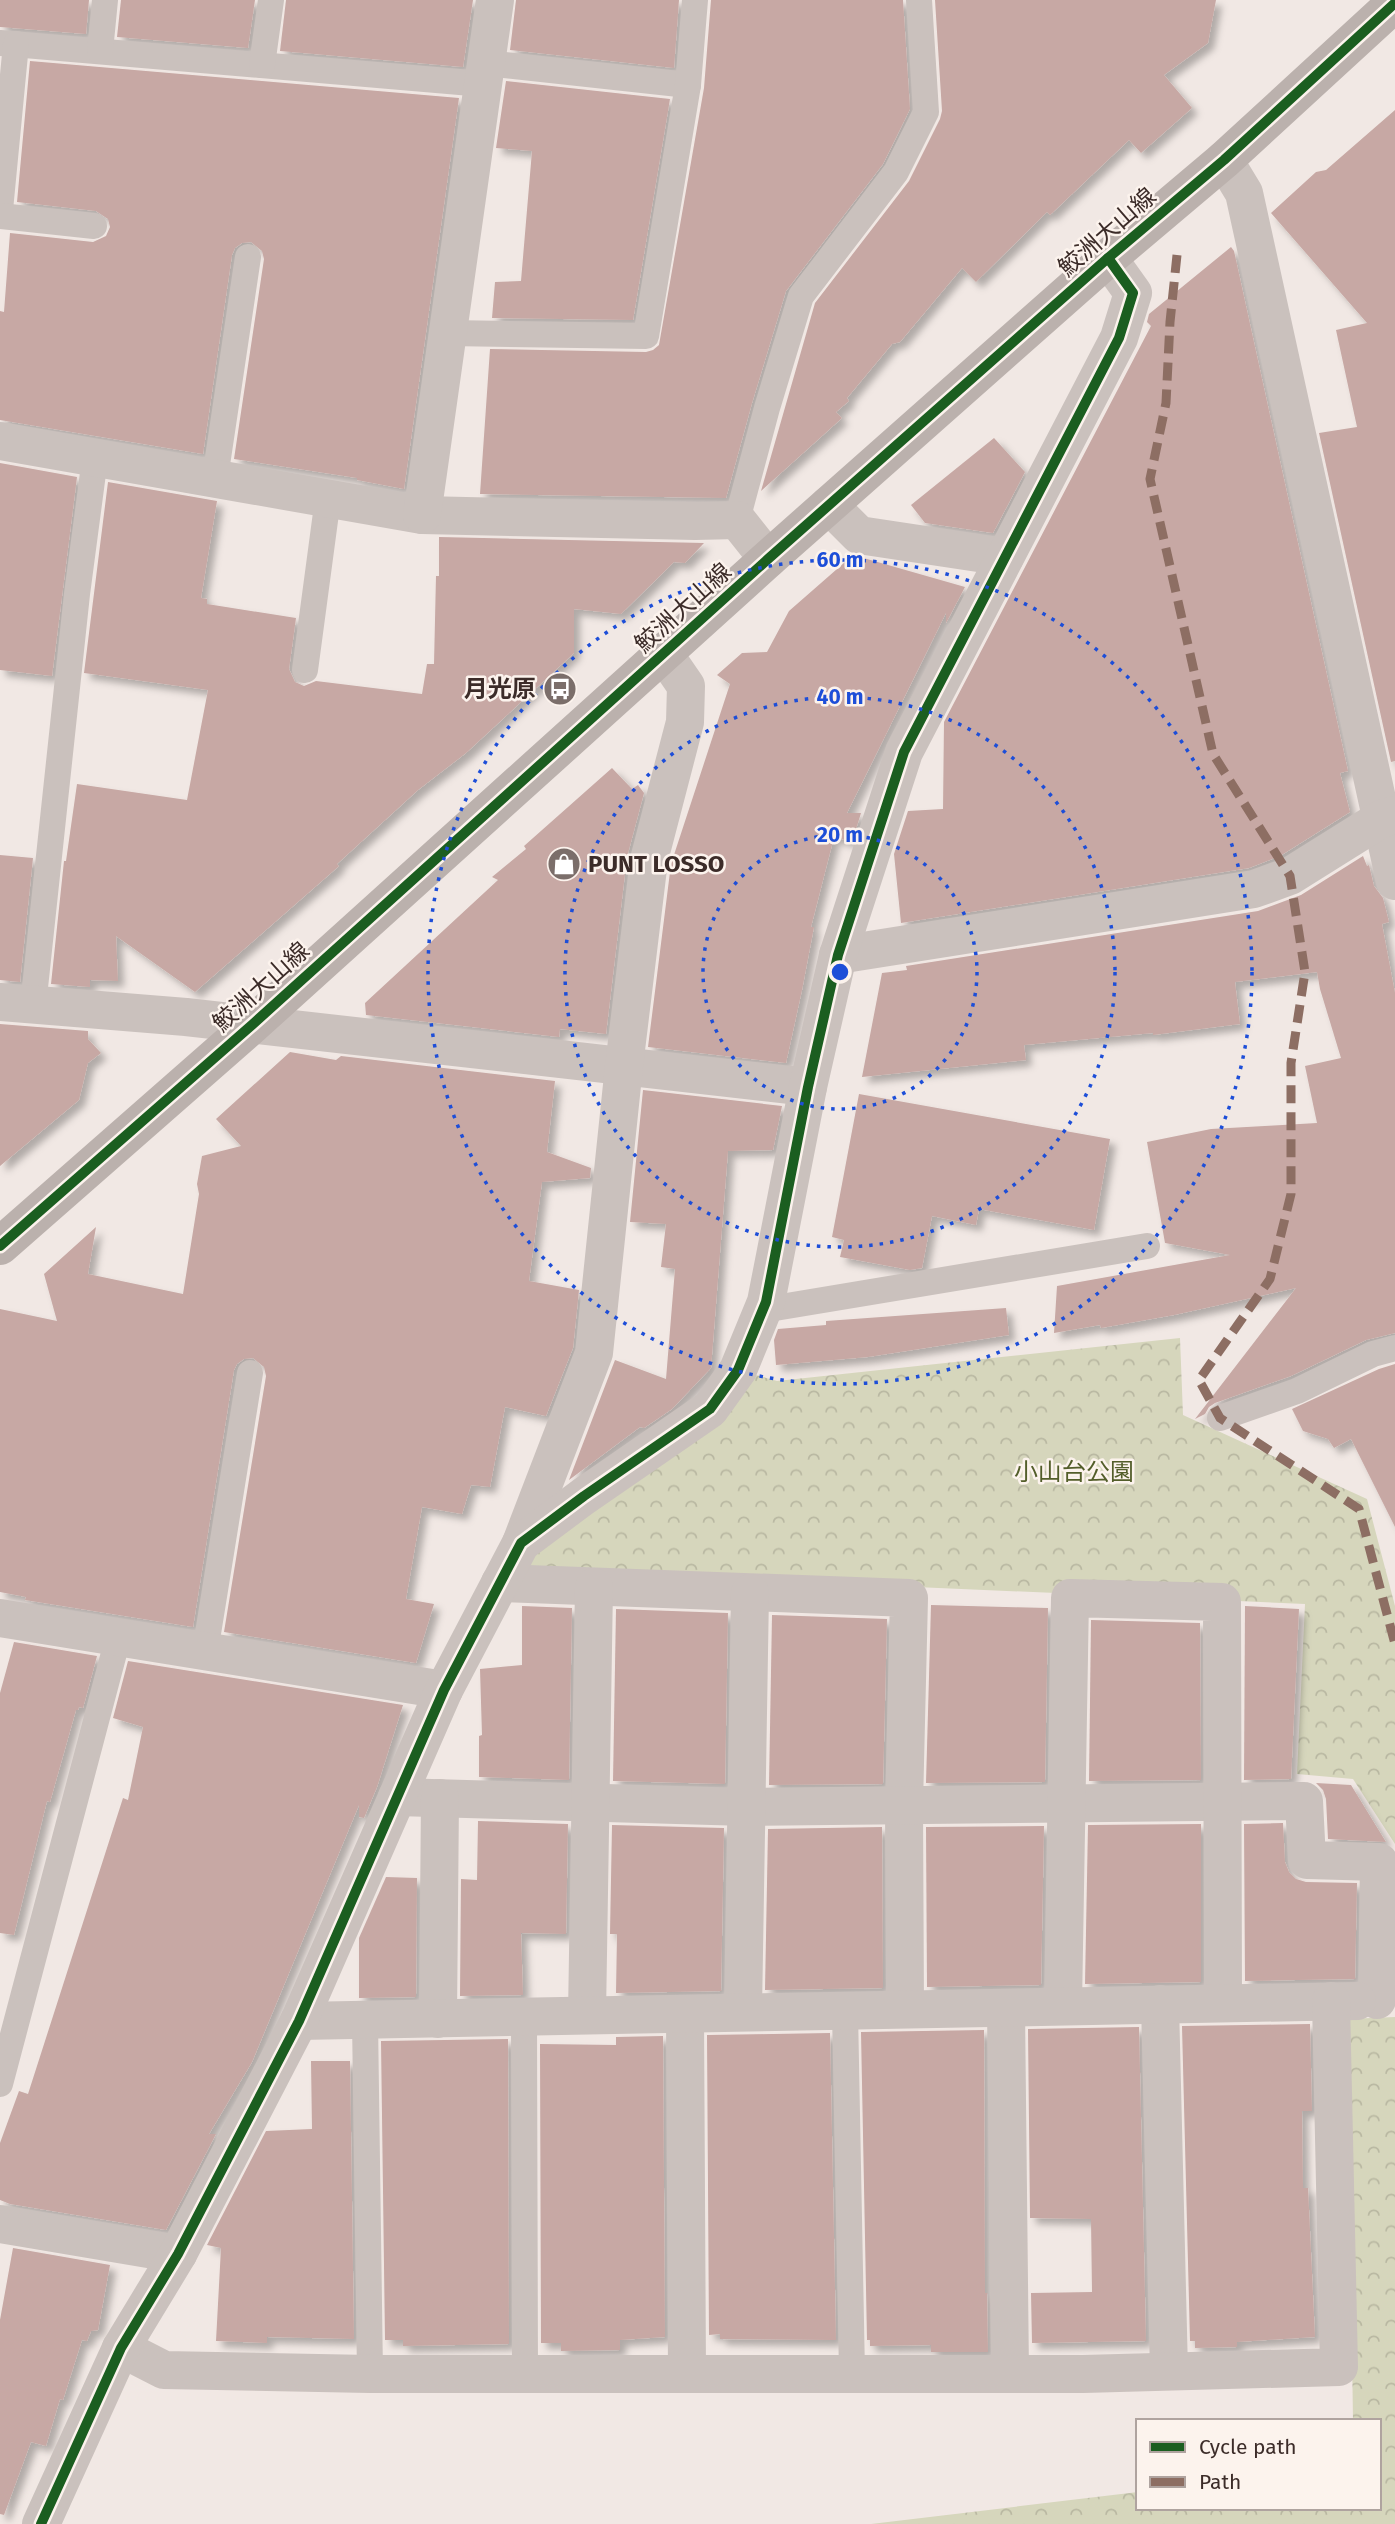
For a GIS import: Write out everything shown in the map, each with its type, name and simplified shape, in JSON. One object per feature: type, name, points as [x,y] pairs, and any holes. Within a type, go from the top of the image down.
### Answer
[{"type":"main road","name":"鮫洲大山線","points":[[0,1246],[253,1024],[768,559],[1108,258],[1224,160],[1395,3]]},
{"type":"street","points":[[422,515],[495,0]]},
{"type":"street","points":[[1224,160],[1244,193],[1388,817],[1395,881]]},
{"type":"street","points":[[521,1543],[710,1409],[738,1370],[763,1310],[838,955],[904,752],[1119,338],[1133,293],[1108,258]]},
{"type":"street","points":[[0,441],[422,515],[737,520],[768,559]]},
{"type":"street","points":[[829,505],[859,535],[1005,557]]},
{"type":"street","points":[[41,2524],[121,2347],[178,2254],[299,2021],[444,1690],[521,1543],[594,1353],[649,860],[685,722],[687,686],[664,654]]},
{"type":"street","points":[[838,955],[1254,889],[1290,876],[1388,817]]},
{"type":"street","points":[[16,1004],[253,1024],[808,1087]]},
{"type":"street","points":[[500,1583],[909,1598],[905,2009]]},
{"type":"street","points":[[587,2015],[594,1587]]},
{"type":"street","points":[[743,2012],[750,1593]]},
{"type":"street","points":[[1063,2006],[1070,1598],[1223,1602],[1223,2003]]},
{"type":"street","points":[[0,1618],[444,1690]]},
{"type":"street","points":[[299,2021],[1386,2000],[1379,1862],[1307,1860],[1304,1801],[747,1807],[397,1797]]},
{"type":"street","points":[[438,2018],[440,1798]]},
{"type":"street","points":[[121,2347],[164,2370],[370,2374],[1010,2373],[1339,2367],[1331,2001]]},
{"type":"street","points":[[1160,2004],[1169,2371]]},
{"type":"street","points":[[1006,2008],[1010,2373]]},
{"type":"street","points":[[685,2014],[687,2373]]},
{"type":"street","points":[[0,2224],[178,2254]]},
{"type":"lane","points":[[100,51],[105,0]]},
{"type":"lane","points":[[262,65],[271,0]]},
{"type":"lane","points":[[448,333],[646,336],[688,85],[695,0]]},
{"type":"lane","points":[[737,520],[801,296],[896,172],[926,112],[919,0]]},
{"type":"lane","points":[[0,210],[8,43],[262,65],[688,85]]},
{"type":"lane","points":[[0,216],[94,226]]},
{"type":"lane","points":[[215,478],[248,257]]},
{"type":"lane","points":[[16,1004],[95,458]]},
{"type":"lane","points":[[305,670],[328,498]]},
{"type":"lane","points":[[763,1310],[1147,1246]]},
{"type":"lane","points":[[1220,1418],[1297,1391],[1373,1354],[1395,1348]]},
{"type":"lane","points":[[205,1652],[250,1373]]},
{"type":"lane","points":[[0,2084],[118,1638]]},
{"type":"lane","points":[[845,2011],[852,2373]]},
{"type":"lane","points":[[524,2017],[525,2374]]},
{"type":"lane","points":[[365,2020],[370,2374]]},
{"type":"green space","name":"小山台公園","points":[[1180,1338],[1183,1415],[1367,1499],[1395,1606],[1395,1844],[1353,1779],[1297,1774],[1305,1604],[508,1569],[738,1370],[777,1381]]},
{"type":"green space","points":[[1395,2017],[1395,2524],[871,2524],[1136,2492],[1136,2510],[1381,2510],[1381,2419],[1353,2419],[1347,2019]]},
{"type":"building","points":[[0,0],[89,0],[86,34],[0,27]]},
{"type":"building","points":[[121,0],[255,0],[248,48],[117,37]]},
{"type":"building","points":[[286,0],[473,0],[463,67],[280,51]]},
{"type":"building","points":[[516,0],[679,0],[674,68],[510,50]]},
{"type":"building","points":[[711,0],[903,0],[910,109],[883,164],[786,291],[726,498],[480,494],[490,349],[646,352],[659,345],[704,88]]},
{"type":"building","points":[[935,0],[1216,0],[1208,43],[1164,75],[1192,108],[1141,153],[1129,140],[1050,215],[1047,212],[976,282],[962,268],[900,342],[892,344],[847,398],[849,401],[836,412],[842,418],[761,491],[815,303],[909,181],[940,119],[942,111]]},
{"type":"building","points":[[30,61],[459,98],[404,489],[357,478],[234,459],[264,259],[262,251],[251,242],[242,243],[235,248],[232,255],[203,454],[0,420],[0,311],[4,312],[10,233],[93,242],[106,236],[110,227],[108,219],[96,211],[17,202]]},
{"type":"building","points":[[506,81],[670,99],[633,320],[492,318],[495,282],[521,281],[532,151],[496,148]]},
{"type":"building","points":[[1395,110],[1395,761],[1391,762],[1319,433],[1357,427],[1336,330],[1367,323],[1271,213],[1316,172],[1326,170]]},
{"type":"building","points":[[1231,247],[1348,771],[1340,773],[1350,812],[1280,856],[1249,868],[901,923],[894,854],[908,811],[943,809],[944,722],[1151,326],[1147,322],[1149,314]]},
{"type":"building","points":[[994,438],[1025,472],[993,533],[925,523],[911,505]]},
{"type":"building","points":[[0,463],[77,477],[52,676],[0,670]]},
{"type":"building","points":[[108,482],[217,501],[201,598],[207,599],[207,604],[296,618],[289,669],[295,682],[304,686],[316,681],[422,694],[427,664],[434,664],[439,537],[704,543],[685,563],[674,562],[621,614],[574,609],[574,653],[466,753],[418,790],[337,864],[339,866],[195,992],[116,936],[118,981],[90,980],[90,987],[51,984],[64,861],[77,784],[187,800],[208,690],[84,673]]},
{"type":"building","points":[[853,555],[965,587],[946,623],[946,613],[847,813],[861,813],[852,842],[834,837],[811,927],[814,927],[786,1063],[648,1047],[671,864],[730,684],[717,675],[742,653],[767,652],[789,611]]},
{"type":"building","points":[[612,768],[632,789],[638,785],[644,793],[627,857],[606,1034],[560,1029],[559,1037],[366,1015],[365,1003],[498,880],[492,877],[526,849],[524,846]]},
{"type":"building","points":[[0,855],[33,858],[20,982],[0,980]]},
{"type":"building","points":[[1363,856],[1367,866],[1369,865],[1374,886],[1383,898],[1389,922],[1382,924],[1395,993],[1395,1333],[1366,1340],[1291,1376],[1215,1403],[1205,1414],[1195,1419],[1296,1288],[1174,1315],[1054,1333],[1057,1286],[1230,1255],[1165,1243],[1147,1142],[1211,1129],[1317,1123],[1305,1066],[1341,1058],[1317,972],[1235,982],[1240,1024],[1153,1035],[1024,1045],[1026,1060],[862,1077],[882,973],[907,970],[906,966],[1258,911],[1301,895]]},
{"type":"building","points":[[0,1024],[88,1031],[88,1039],[101,1053],[88,1063],[79,1100],[0,1166]]},
{"type":"building","points":[[290,1052],[336,1060],[341,1056],[555,1081],[547,1152],[591,1168],[590,1178],[542,1182],[529,1281],[579,1290],[573,1348],[546,1416],[505,1407],[490,1487],[471,1485],[462,1514],[422,1507],[406,1599],[434,1604],[416,1663],[224,1632],[266,1376],[264,1367],[253,1358],[244,1359],[234,1370],[193,1627],[25,1600],[26,1597],[0,1592],[0,1309],[57,1321],[44,1274],[96,1227],[88,1274],[183,1294],[199,1194],[197,1184],[202,1156],[241,1146],[216,1119]]},
{"type":"building","points":[[643,1090],[782,1106],[773,1150],[728,1151],[711,1368],[672,1409],[644,1428],[640,1427],[569,1480],[615,1360],[666,1379],[675,1269],[661,1267],[666,1224],[630,1222]]},
{"type":"building","points":[[859,1094],[1110,1139],[1094,1230],[979,1209],[976,1225],[932,1216],[922,1268],[910,1270],[840,1257],[844,1240],[832,1237]]},
{"type":"building","points":[[1006,1308],[1009,1335],[868,1357],[776,1365],[774,1340],[778,1329],[826,1325],[826,1321]]},
{"type":"building","points":[[1395,1364],[1395,1527],[1351,1439],[1334,1448],[1328,1439],[1303,1431],[1292,1409]]},
{"type":"building","points":[[931,1605],[1048,1608],[1045,1782],[926,1783]]},
{"type":"building","points":[[522,1606],[572,1608],[569,1780],[479,1777],[479,1736],[482,1735],[480,1669],[522,1665]]},
{"type":"building","points":[[1245,1606],[1299,1609],[1291,1779],[1244,1780]]},
{"type":"building","points":[[616,1609],[728,1613],[725,1784],[613,1781]]},
{"type":"building","points":[[772,1615],[887,1619],[883,1784],[769,1785]]},
{"type":"building","points":[[1091,1620],[1200,1623],[1201,1780],[1089,1781]]},
{"type":"building","points":[[14,1642],[97,1656],[83,1708],[76,1710],[50,1802],[47,1801],[14,1935],[0,1933],[0,1693]]},
{"type":"building","points":[[128,1661],[403,1705],[377,1787],[364,1818],[359,1817],[359,1805],[252,2062],[209,2134],[216,2134],[166,2230],[10,2204],[0,2200],[0,2143],[19,2091],[28,2094],[123,1798],[128,1800],[143,1727],[113,1718]]},
{"type":"building","points":[[1316,1783],[1351,1785],[1386,1842],[1328,1839],[1326,1799],[1323,1790]]},
{"type":"building","points":[[478,1821],[568,1824],[566,1934],[521,1933],[523,1995],[460,1996],[461,1879],[477,1880]]},
{"type":"building","points":[[1283,1823],[1285,1862],[1296,1879],[1306,1882],[1357,1883],[1355,1979],[1245,1981],[1244,1824]]},
{"type":"building","points":[[1201,1824],[1201,1982],[1085,1984],[1088,1825]]},
{"type":"building","points":[[612,1825],[724,1828],[721,1991],[616,1993],[617,1934],[610,1934]]},
{"type":"building","points":[[1044,1826],[1041,1985],[927,1987],[926,1827]]},
{"type":"building","points":[[882,1827],[883,1988],[765,1990],[768,1829]]},
{"type":"building","points":[[386,1877],[417,1878],[416,1997],[359,1998],[359,1938]]},
{"type":"building","points":[[1310,2024],[1312,2111],[1302,2111],[1303,2188],[1308,2188],[1315,2337],[1237,2342],[1237,2347],[1195,2348],[1195,2341],[1190,2341],[1182,2026]]},
{"type":"building","points":[[1139,2027],[1146,2341],[1032,2343],[1031,2293],[1092,2292],[1091,2219],[1030,2218],[1028,2029]]},
{"type":"building","points":[[984,2030],[985,2293],[988,2352],[931,2352],[931,2345],[870,2346],[870,2340],[867,2340],[861,2032]]},
{"type":"building","points":[[830,2033],[836,2340],[720,2339],[720,2334],[709,2335],[707,2035]]},
{"type":"building","points":[[663,2036],[665,2337],[620,2340],[620,2350],[561,2351],[561,2343],[541,2343],[540,2044],[616,2045],[616,2037]]},
{"type":"building","points":[[508,2039],[509,2344],[403,2346],[403,2340],[385,2340],[381,2041]]},
{"type":"building","points":[[311,2061],[350,2061],[354,2339],[267,2337],[267,2343],[216,2341],[221,2248],[207,2245],[266,2131],[312,2129]]},
{"type":"building","points":[[13,2248],[110,2265],[98,2330],[91,2331],[87,2341],[82,2340],[46,2446],[31,2442],[4,2515],[0,2514],[0,2320]]},
{"type":"marked path","points":[[1177,255],[1166,403],[1150,479],[1213,754],[1290,876],[1305,972],[1291,1063],[1291,1194],[1270,1279],[1199,1380],[1220,1418],[1359,1509],[1395,1644]]},
{"type":"cycle path","points":[[0,1246],[253,1024],[768,559],[1108,258],[1224,160],[1395,3]]},
{"type":"cycle path","points":[[41,2524],[121,2348],[178,2254],[299,2021],[444,1690],[521,1543],[710,1409],[738,1370],[766,1302],[808,1087],[838,955],[904,752],[1119,338],[1133,293],[1108,258]]},
{"type":"place","name":"月光原","points":[[560,689]]},
{"type":"place","name":"PUNT LOSSO","points":[[564,864]]}]
